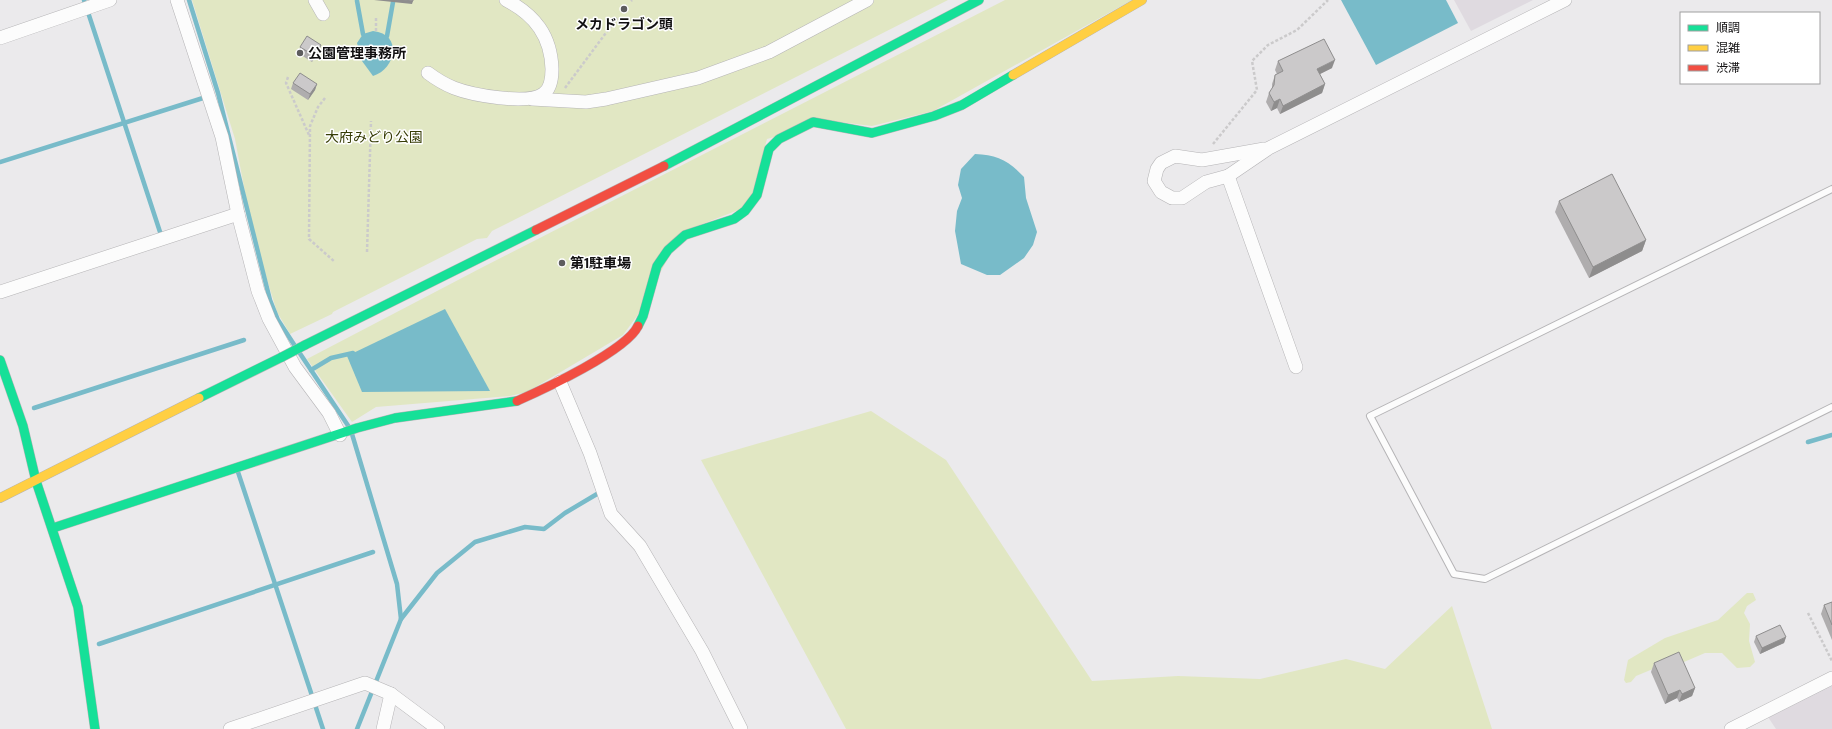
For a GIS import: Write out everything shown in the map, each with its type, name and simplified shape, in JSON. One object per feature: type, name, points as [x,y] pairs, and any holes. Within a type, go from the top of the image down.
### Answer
[{"type":"street","points":[[0,38],[110,0]]},
{"type":"street","points":[[178,0],[222,137],[238,214],[258,291],[269,319],[295,367],[329,413],[342,434]]},
{"type":"street","points":[[315,0],[323,14]]},
{"type":"street","points":[[506,0],[517,6],[539,26],[545,36],[550,51],[552,75],[549,88],[543,94],[532,99]]},
{"type":"street","points":[[428,73],[439,81],[456,89],[489,96],[586,102],[606,99],[698,78],[769,52],[867,0]]},
{"type":"street","points":[[0,498],[714,141],[979,0]]},
{"type":"street","points":[[53,528],[357,428],[395,418],[516,402],[560,382],[624,342],[636,330],[643,316],[657,266],[668,250],[685,235],[734,219],[745,211],[757,196],[769,149],[779,139],[813,122],[872,133],[934,116],[962,105],[1142,0]]},
{"type":"street","points":[[1269,148],[1202,160],[1175,156],[1161,162],[1156,169],[1154,181],[1161,192],[1172,198],[1182,198],[1206,182],[1228,176],[1269,148],[1565,0]]},
{"type":"street","points":[[1228,176],[1296,367]]},
{"type":"street","points":[[0,292],[238,214]]},
{"type":"street","points":[[0,360],[22,426],[36,481],[53,528],[78,607],[95,729]]},
{"type":"street","points":[[560,382],[590,453],[611,514],[640,546],[702,651],[741,729]]},
{"type":"street","points":[[1731,729],[1832,678]]},
{"type":"street","points":[[230,729],[365,683],[386,692],[438,729]]},
{"type":"street","points":[[383,729],[386,692]]},
{"type":"lane","points":[[1832,189],[1370,416],[1454,574],[1485,580],[1832,407]]},
{"type":"path","points":[[1202,160],[1211,146],[1257,90],[1252,61],[1268,45],[1297,30],[1328,0]]},
{"type":"path","points":[[376,17],[376,31]]},
{"type":"path","points":[[556,100],[617,18]]},
{"type":"path","points":[[288,77],[286,83],[310,136]]},
{"type":"path","points":[[325,98],[318,108],[310,126],[309,239],[335,262]]},
{"type":"path","points":[[368,252],[371,121]]},
{"type":"path","points":[[1808,613],[1832,661]]},
{"type":"shaded area","points":[[1454,0],[1533,0],[1471,31]]},
{"type":"shaded area","points":[[1832,684],[1832,729],[1776,729],[1768,717]]},
{"type":"green space","name":"大府みどり公園","points":[[192,0],[948,0],[492,231],[487,238],[477,239],[290,334],[277,312],[261,260],[250,219],[235,139]]},
{"type":"green space","points":[[1005,0],[1132,0],[933,111],[872,126],[832,121],[767,139],[752,196],[741,209],[682,232],[637,316],[623,335],[527,392],[510,396],[376,407],[352,422],[307,359],[481,268]]},
{"type":"green space","points":[[871,411],[946,460],[1092,681],[1178,676],[1260,679],[1346,659],[1385,669],[1452,606],[1492,729],[846,729],[701,460]]},
{"type":"green space","points":[[1747,593],[1753,593],[1756,600],[1747,606],[1744,613],[1750,624],[1749,641],[1755,662],[1750,667],[1737,668],[1722,653],[1705,653],[1684,662],[1677,659],[1636,676],[1631,682],[1626,683],[1624,680],[1628,660],[1665,638],[1718,620]]},
{"type":"water","points":[[1341,0],[1446,0],[1458,23],[1376,65]]},
{"type":"water","points":[[373,31],[383,34],[389,38],[393,52],[387,66],[381,72],[373,76],[362,61],[357,43],[363,34]]},
{"type":"water","points":[[975,154],[996,157],[1013,166],[1024,177],[1026,198],[1037,232],[1033,245],[1024,258],[1000,275],[987,275],[961,264],[955,231],[957,211],[962,198],[958,185],[961,169]]},
{"type":"water","points":[[445,309],[490,391],[362,392],[347,356]]},
{"type":"building","points":[[307,36],[321,45],[315,56],[300,47]]},
{"type":"building","points":[[1324,39],[1335,60],[1317,69],[1325,84],[1283,106],[1280,99],[1274,102],[1269,93],[1274,85],[1275,75],[1283,71],[1278,61]]},
{"type":"building","points":[[300,73],[317,84],[310,94],[293,83]]},
{"type":"building","points":[[1612,174],[1646,240],[1593,267],[1559,201]]},
{"type":"building","points":[[1832,602],[1832,625],[1824,605]]},
{"type":"building","points":[[1780,625],[1786,637],[1762,648],[1756,636]]},
{"type":"building","points":[[1679,652],[1695,688],[1682,694],[1680,690],[1668,695],[1654,663]]},
{"type":"waterway","points":[[84,0],[161,235]]},
{"type":"waterway","points":[[189,0],[218,93],[270,300],[278,320],[295,346]]},
{"type":"waterway","points":[[357,1],[363,34]]},
{"type":"waterway","points":[[387,36],[393,2]]},
{"type":"waterway","points":[[0,162],[203,98]]},
{"type":"waterway","points":[[34,408],[244,340]]},
{"type":"waterway","points":[[299,352],[349,427]]},
{"type":"waterway","points":[[311,370],[331,358],[353,353]]},
{"type":"waterway","points":[[352,434],[397,584],[401,619],[357,729]]},
{"type":"waterway","points":[[1808,442],[1832,435]]},
{"type":"waterway","points":[[238,472],[323,729]]},
{"type":"waterway","points":[[401,619],[437,573],[475,542],[525,527],[544,529],[565,513],[597,494]]},
{"type":"waterway","points":[[99,644],[373,552]]},
{"type":"traffic: fast","points":[[664,166],[979,0]]},
{"type":"traffic: fast","points":[[638,326],[643,316],[657,266],[668,250],[685,235],[734,219],[745,211],[757,195],[769,149],[779,139],[813,122],[872,133],[934,116],[962,105],[1013,75]]},
{"type":"traffic: fast","points":[[305,345],[536,230]]},
{"type":"traffic: fast","points":[[282,357],[305,345]]},
{"type":"traffic: fast","points":[[199,398],[282,357]]},
{"type":"traffic: fast","points":[[0,360],[23,426],[36,481],[78,607],[95,729]]},
{"type":"traffic: fast","points":[[53,528],[357,428],[395,418],[517,401]]},
{"type":"traffic: slow","points":[[1013,75],[1142,0]]},
{"type":"traffic: slow","points":[[0,498],[199,398]]},
{"type":"traffic: jam","points":[[536,230],[664,166]]},
{"type":"traffic: jam","points":[[517,401],[564,379],[602,358],[618,347],[638,326]]},
{"type":"place","name":"メカドラゴン頭","points":[[624,9]]},
{"type":"place","name":"公園管理事務所","points":[[300,53]]},
{"type":"place","name":"第1駐車場","points":[[562,263]]}]
